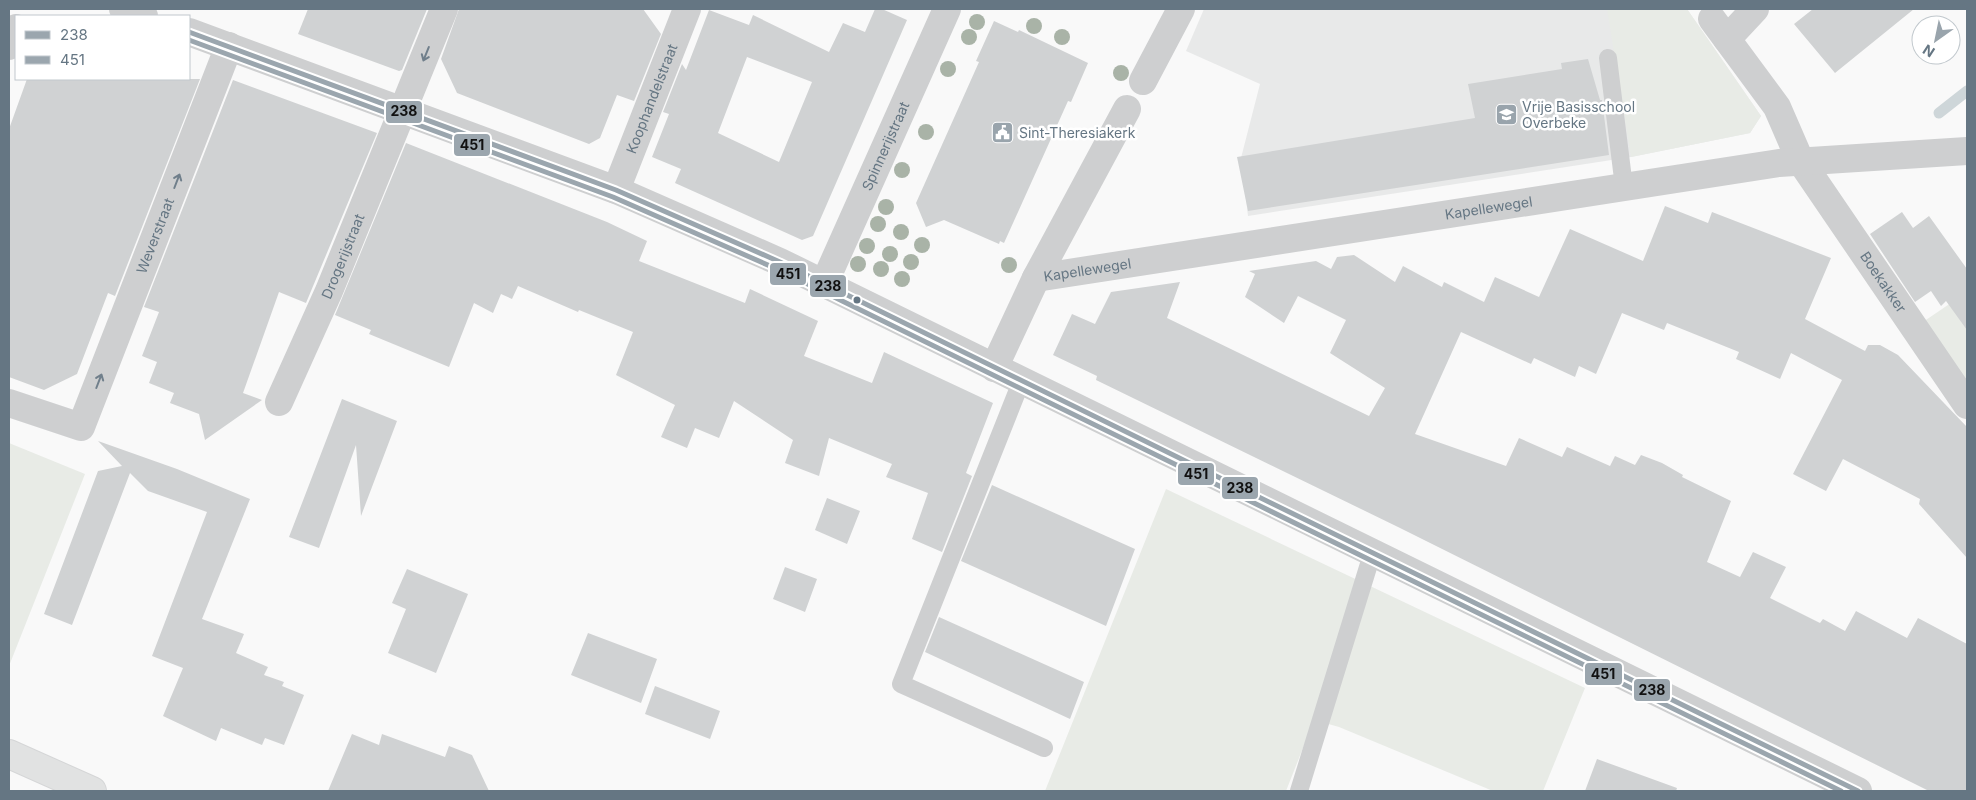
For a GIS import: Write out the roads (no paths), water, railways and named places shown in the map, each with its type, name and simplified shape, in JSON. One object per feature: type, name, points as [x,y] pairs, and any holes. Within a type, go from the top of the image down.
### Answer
[{"type":"street","points":[[123,9],[141,15]]},
{"type":"street","name":"Drogerijstraat","points":[[279,402],[329,291],[444,9]]},
{"type":"street","name":"Koophandelstraat","points":[[616,190],[687,9]]},
{"type":"street","name":"Spinnerijstraat","points":[[824,284],[947,9]]},
{"type":"street","points":[[1143,81],[1180,9]]},
{"type":"street","points":[[1754,9],[1720,29],[1777,107],[1800,160]]},
{"type":"street","points":[[9,46],[15,31]]},
{"type":"street","points":[[190,32],[616,190],[780,262],[1021,382],[1373,551],[1858,791]]},
{"type":"street","name":"Weverstraat","points":[[9,403],[82,427],[229,46]]},
{"type":"street","points":[[994,368],[1036,278],[1127,109]]},
{"type":"street","name":"Kapellewegel","points":[[1036,278],[1800,160],[1967,151]]},
{"type":"street","name":"Boekakker","points":[[1800,160],[1967,405]]},
{"type":"street","points":[[9,754],[92,791]]},
{"type":"lane","points":[[1608,58],[1624,187]]},
{"type":"lane","points":[[1021,382],[901,684],[1044,748]]},
{"type":"lane","points":[[1299,791],[1373,551]]},
{"type":"waterway","points":[[1939,113],[1967,91]]},
{"type":"place","name":"Vrije Basisschool Overbeke","points":[[1506,115]]},
{"type":"place","name":"Sint-Theresiakerk","points":[[1003,133]]}]
